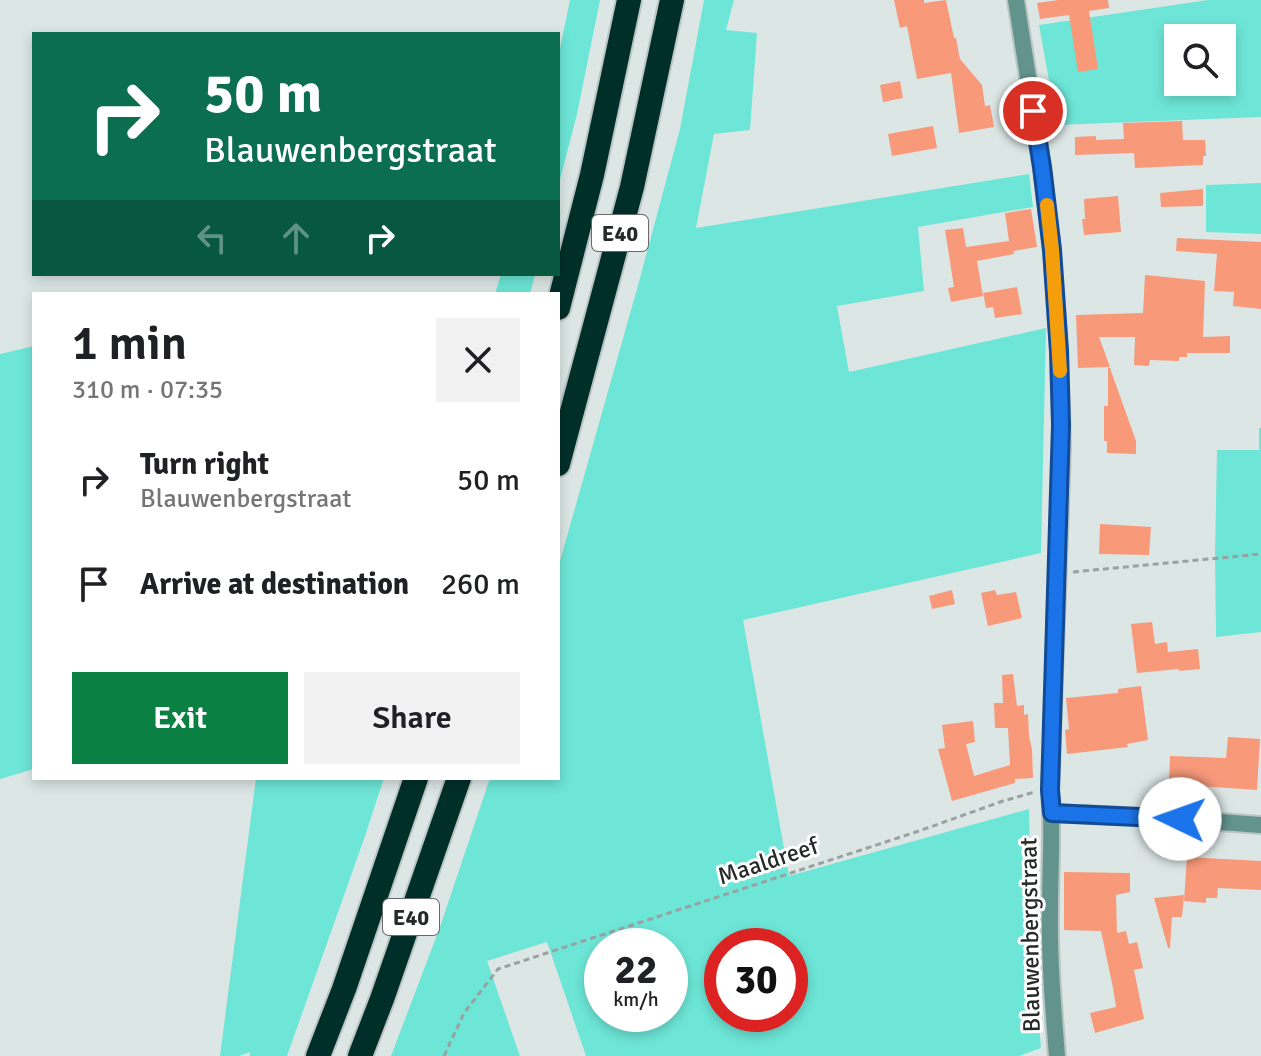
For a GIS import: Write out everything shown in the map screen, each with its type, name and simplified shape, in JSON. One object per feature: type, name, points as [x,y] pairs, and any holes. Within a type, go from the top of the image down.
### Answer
[{"type":"highway","name":"E40","points":[[560,300],[592,175],[629,0]]},
{"type":"highway","name":"E40","points":[[560,457],[632,187],[672,0]]},
{"type":"highway","name":"E40","points":[[318,1056],[415,780]]},
{"type":"highway","name":"E40","points":[[360,1056],[458,780]]},
{"type":"street","name":"Blauwenbergstraat","points":[[1016,0],[1042,167],[1056,308],[1062,449],[1050,790],[1050,970],[1057,1056]]},
{"type":"street","points":[[1052,813],[1261,825]]},
{"type":"path","points":[[1057,574],[1261,554]]},
{"type":"path","name":"Maaldreef","points":[[444,1056],[464,1013],[498,969],[1003,801],[1050,790]]},
{"type":"green space","points":[[570,0],[600,0],[560,179],[560,48]]},
{"type":"green space","points":[[704,0],[734,0],[726,30],[757,33],[750,130],[714,134],[696,228],[1029,174],[1033,207],[918,227],[924,291],[837,306],[849,372],[1046,328],[1041,553],[743,620],[789,876],[1029,809],[1031,927],[1041,1048],[1019,1056],[586,1056],[547,942],[487,961],[520,1056],[391,1056],[440,927],[489,780],[560,780],[560,561],[680,129]]},
{"type":"green space","points":[[1208,0],[1261,0],[1261,117],[1057,125],[1039,25]]},
{"type":"green space","points":[[1261,183],[1261,234],[1206,232],[1206,185]]},
{"type":"green space","points":[[500,276],[534,276],[530,292],[496,292]]},
{"type":"green space","points":[[32,346],[32,770],[0,779],[0,354]]},
{"type":"green space","points":[[1259,428],[1261,632],[1216,637],[1217,450],[1259,450]]},
{"type":"green space","points":[[256,780],[383,780],[287,1056],[250,1056],[250,1052],[239,1056],[220,1056]]},
{"type":"building","points":[[894,0],[924,0],[924,3],[946,0],[960,59],[982,85],[985,106],[990,105],[994,127],[959,133],[951,73],[917,79],[907,26],[900,28]]},
{"type":"building","points":[[1108,0],[1109,8],[1089,11],[1098,69],[1078,72],[1069,15],[1040,19],[1037,3]]},
{"type":"building","points":[[900,81],[903,98],[883,102],[880,85]]},
{"type":"building","points":[[1182,121],[1183,140],[1205,140],[1203,165],[1135,168],[1134,153],[1075,155],[1075,137],[1124,139],[1123,123]]},
{"type":"building","points":[[933,126],[937,148],[892,156],[888,134]]},
{"type":"building","points":[[1203,189],[1203,206],[1161,207],[1160,193]]},
{"type":"building","points":[[1118,196],[1121,232],[1084,235],[1084,199]]},
{"type":"building","points":[[1031,209],[1037,247],[977,261],[983,296],[951,302],[948,288],[954,287],[945,230],[963,228],[966,247],[1009,241],[1005,213]]},
{"type":"building","points":[[1177,238],[1261,242],[1261,309],[1233,306],[1234,292],[1214,291],[1217,254],[1176,251]]},
{"type":"building","points":[[1145,275],[1205,281],[1203,337],[1230,336],[1230,353],[1187,353],[1187,357],[1179,357],[1179,361],[1150,360],[1149,366],[1134,365],[1135,337],[1099,337],[1110,367],[1078,368],[1076,315],[1143,313]]},
{"type":"building","points":[[1017,287],[1022,314],[995,318],[993,307],[986,308],[983,293]]},
{"type":"building","points":[[1108,368],[1136,441],[1136,454],[1107,453],[1104,406],[1108,406]]},
{"type":"building","points":[[1100,524],[1151,527],[1149,555],[1099,554]]},
{"type":"building","points":[[952,590],[955,604],[932,609],[929,596]]},
{"type":"building","points":[[995,590],[997,595],[1016,592],[1022,618],[988,626],[981,593]]},
{"type":"building","points":[[1152,622],[1155,644],[1167,642],[1168,652],[1198,649],[1200,669],[1137,673],[1131,624]]},
{"type":"building","points":[[1013,674],[1017,706],[1024,705],[1024,715],[1028,714],[1033,778],[1015,779],[1015,783],[952,801],[938,749],[945,748],[942,725],[973,721],[975,742],[966,744],[974,776],[1010,765],[1008,728],[995,728],[994,703],[1003,703],[1002,675]]},
{"type":"building","points":[[1141,686],[1148,740],[1127,744],[1128,747],[1067,754],[1065,730],[1069,729],[1066,698],[1118,693],[1118,689]]},
{"type":"building","points":[[1228,737],[1260,739],[1257,790],[1169,784],[1170,756],[1226,758]]},
{"type":"building","points":[[1187,857],[1261,861],[1261,890],[1218,888],[1217,898],[1206,898],[1206,903],[1184,901]]},
{"type":"building","points":[[1064,872],[1130,873],[1130,892],[1116,895],[1117,933],[1126,931],[1129,944],[1137,942],[1143,968],[1134,970],[1144,1019],[1095,1033],[1090,1013],[1116,1007],[1113,988],[1101,931],[1064,930]]},
{"type":"building","points":[[1184,895],[1182,917],[1172,917],[1168,948],[1154,898]]},
{"type":"slow traffic","points":[[1047,205],[1060,371]]},
{"type":"route","points":[[1033,111],[1052,250],[1062,449],[1050,790],[1052,813],[1180,819]]}]
